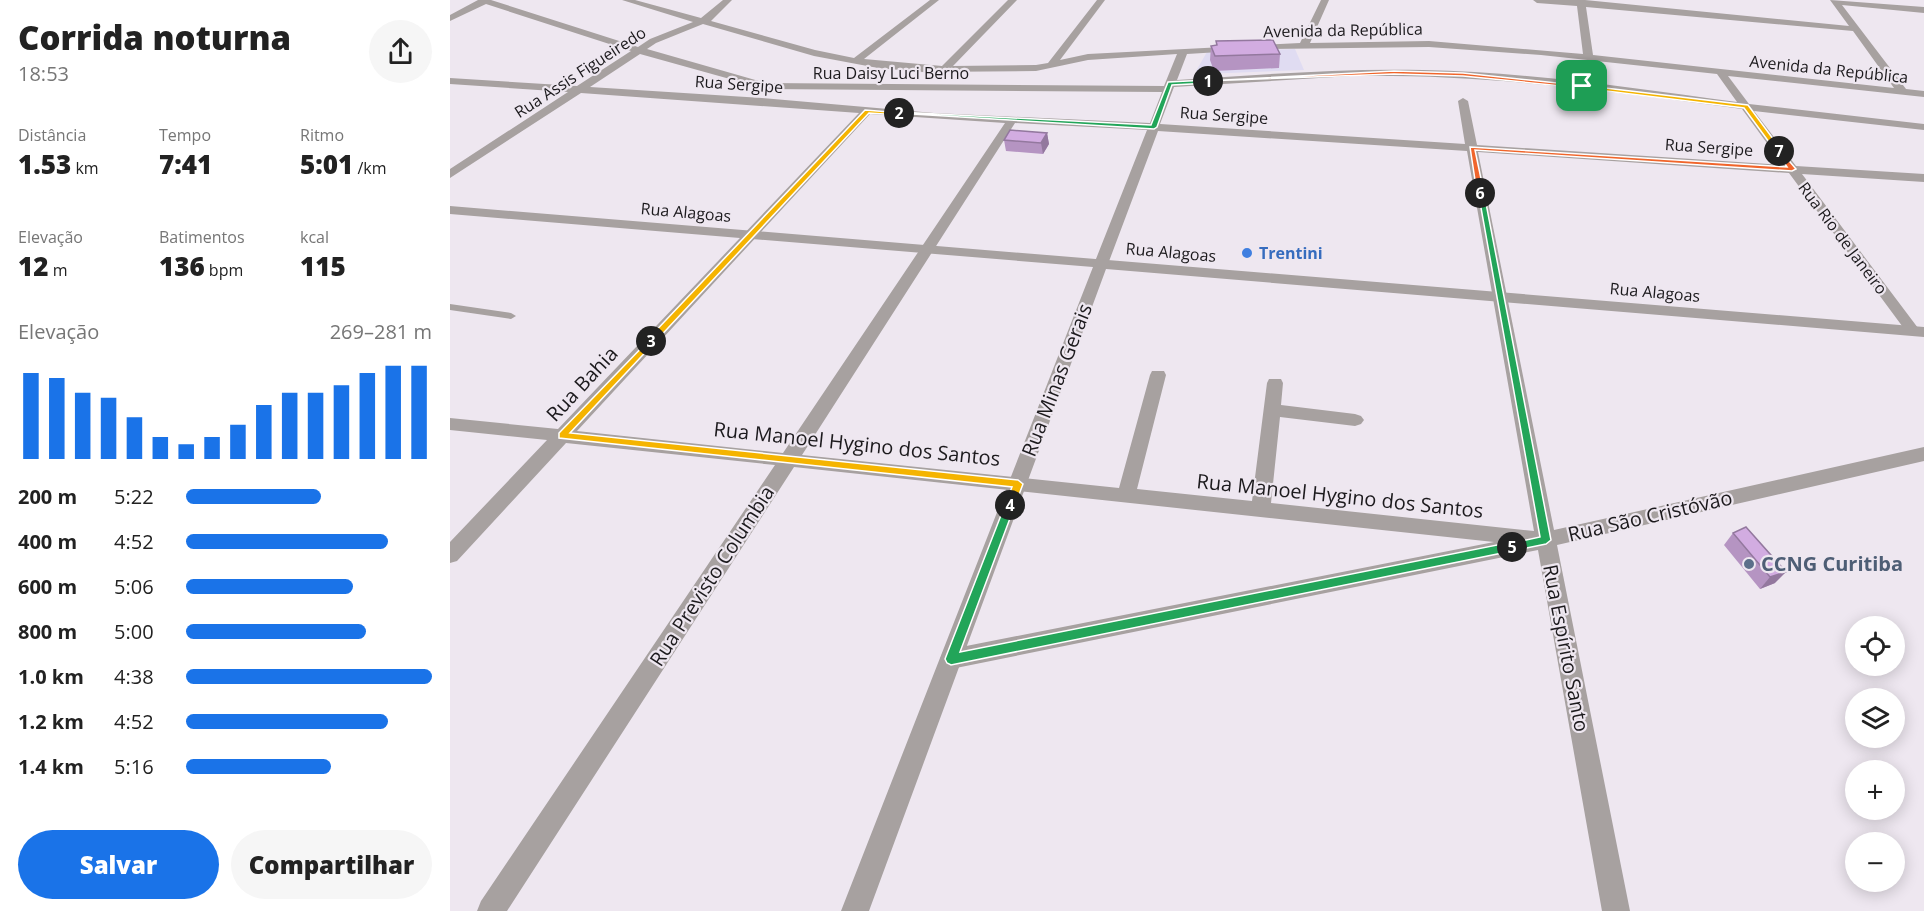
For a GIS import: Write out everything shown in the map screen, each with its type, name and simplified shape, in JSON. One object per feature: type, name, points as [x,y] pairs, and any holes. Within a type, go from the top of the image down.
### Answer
[{"type":"street","points":[[450,18],[484,0]]},
{"type":"street","name":"Rua Daisy Luci Berno","points":[[484,0],[738,80],[778,87],[1055,89],[1169,86],[1329,74],[1430,73],[1542,81],[1924,127]]},
{"type":"street","name":"Avenida da República","points":[[626,0],[792,47],[856,61],[943,70],[1050,67],[1077,58],[1183,51],[1304,45],[1429,44],[1512,49],[1924,94]]},
{"type":"street","name":"Rua Assis Figueiredo","points":[[450,174],[638,50],[658,38],[703,22],[728,0]]},
{"type":"street","points":[[856,61],[935,0]]},
{"type":"street","points":[[943,70],[1013,0]]},
{"type":"street","points":[[1055,89],[1050,67],[1101,0]]},
{"type":"street","points":[[1304,45],[1325,1],[1313,0]]},
{"type":"street","points":[[1537,0],[1581,2],[1856,29]]},
{"type":"street","points":[[1835,1],[1924,10]]},
{"type":"street","points":[[1835,1],[1903,92]]},
{"type":"street","points":[[1581,2],[1588,57]]},
{"type":"street","points":[[681,16],[719,9]]},
{"type":"street","name":"Rua Minas Gerais","points":[[855,911],[1183,51]]},
{"type":"street","name":"Rua Rio de Janeiro","points":[[1720,72],[1918,332],[1924,346]]},
{"type":"street","name":"Rua Sergipe","points":[[450,81],[762,101],[867,111],[1154,127],[1924,178]]},
{"type":"street","points":[[762,101],[778,87]]},
{"type":"street","name":"Rua Espírito Santo","points":[[1463,101],[1616,911]]},
{"type":"street","name":"Rua Bahia","points":[[450,555],[867,111]]},
{"type":"street","name":"Rua Previsto Columbia","points":[[491,911],[1011,120]]},
{"type":"street","name":"Rua Alagoas","points":[[450,210],[1918,332]]},
{"type":"street","points":[[1126,495],[1158,375]]},
{"type":"street","points":[[1261,510],[1275,382]]},
{"type":"street","points":[[1272,410],[1355,420]]},
{"type":"street","name":"Rua Manoel Hygino dos Santos","points":[[450,424],[1546,540]]},
{"type":"street","name":"Rua São Cristóvão","points":[[951,659],[1546,540],[1924,454]]},
{"type":"lane","points":[[450,307],[511,316]]},
{"type":"shaded area","points":[[1295,49],[1304,70],[1203,74],[1196,71],[1207,52]]},
{"type":"building","points":[[1273,40],[1280,54],[1215,56],[1211,46],[1217,45],[1216,41]]},
{"type":"building","points":[[1010,130],[1047,133],[1041,143],[1004,140]]},
{"type":"building","points":[[1746,527],[1786,572],[1770,577],[1733,533]]},
{"type":"place","name":"Trentini","points":[[1247,253]]},
{"type":"place","name":"CCNG Curitiba","points":[[1749,564]]},
{"type":"route","points":[[1394,72],[1463,75],[1582,86],[1746,106],[1792,169],[1472,148],[1546,540],[951,659],[1018,484],[562,436],[867,111],[1154,127],[1170,84],[1394,72]]}]
